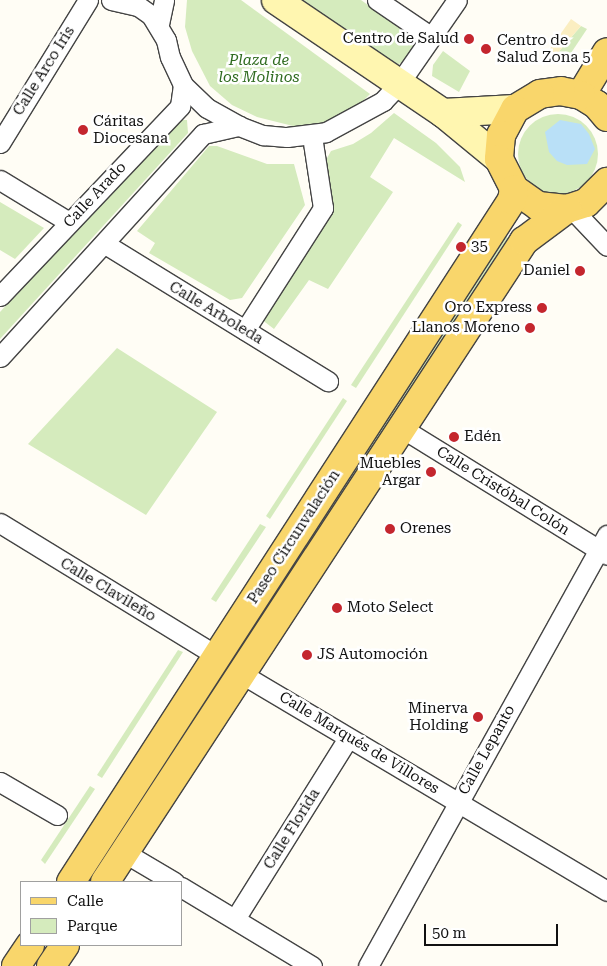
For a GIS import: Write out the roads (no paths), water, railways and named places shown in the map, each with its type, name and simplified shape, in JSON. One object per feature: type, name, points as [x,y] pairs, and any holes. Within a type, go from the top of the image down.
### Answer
[{"type":"main road","points":[[276,0],[398,85],[443,113],[499,159],[514,189],[538,206],[569,209]]},
{"type":"main road","points":[[581,95],[607,52]]},
{"type":"main road","points":[[443,113],[515,109],[540,94],[561,91],[581,95],[597,105],[607,117]]},
{"type":"main road","points":[[499,159],[501,135],[515,109]]},
{"type":"main road","name":"Paseo Circunvalación","points":[[106,881],[400,427],[524,241],[569,209],[586,203],[607,182]]},
{"type":"main road","name":"Paseo Circunvalación","points":[[72,881],[512,200],[514,189]]},
{"type":"main road","points":[[16,966],[29,946]]},
{"type":"main road","points":[[51,966],[64,946]]},
{"type":"street","points":[[111,0],[138,6],[159,24],[183,85],[202,116],[203,134]]},
{"type":"street","points":[[159,24],[164,0]]},
{"type":"street","points":[[377,0],[430,36]]},
{"type":"street","points":[[183,85],[207,108],[239,126],[263,135],[312,136],[371,110],[398,85],[430,36],[457,0]]},
{"type":"street","name":"Calle Arco Iris","points":[[0,143],[86,3]]},
{"type":"street","name":"Calle Arado","points":[[0,296],[180,106],[183,85]]},
{"type":"street","points":[[0,357],[105,244],[203,134],[239,126]]},
{"type":"street","points":[[245,330],[323,208],[312,136]]},
{"type":"street","points":[[0,180],[69,222]]},
{"type":"street","points":[[569,209],[607,246]]},
{"type":"street","name":"Calle Arboleda","points":[[105,244],[328,381]]},
{"type":"street","name":"Calle Cristóbal Colón","points":[[400,427],[604,546]]},
{"type":"street","name":"Calle Clavileño","points":[[0,523],[217,656]]},
{"type":"street","name":"Calle Lepanto","points":[[368,966],[458,802],[604,546]]},
{"type":"street","name":"Calle Marqués de Villores","points":[[240,673],[607,891]]},
{"type":"street","name":"Calle Florida","points":[[235,920],[348,738]]},
{"type":"street","points":[[0,782],[57,815]]},
{"type":"street","points":[[125,852],[172,881]]},
{"type":"street","points":[[182,888],[312,966]]},
{"type":"water","points":[[560,120],[581,124],[589,134],[595,149],[587,164],[567,165],[557,161],[549,152],[545,132]]},
{"type":"place","name":"Centro de Salud","points":[[469,39]]},
{"type":"place","name":"Centro de Salud Zona 5","points":[[486,49]]},
{"type":"place","name":"Cáritas Diocesana","points":[[83,130]]},
{"type":"place","name":"35","points":[[461,247]]},
{"type":"place","name":"Daniel","points":[[580,271]]},
{"type":"place","name":"Oro Express","points":[[542,308]]},
{"type":"place","name":"Llanos Moreno","points":[[530,328]]},
{"type":"place","name":"Edén","points":[[454,437]]},
{"type":"place","name":"Muebles Argar","points":[[431,472]]},
{"type":"place","name":"Orenes","points":[[390,529]]},
{"type":"place","name":"Moto Select","points":[[337,608]]},
{"type":"place","name":"JS Automoción","points":[[307,655]]},
{"type":"place","name":"Minerva Holding","points":[[478,717]]},
{"type":"park label","name":"Plaza de los Molinos","points":[[259,68]]}]
